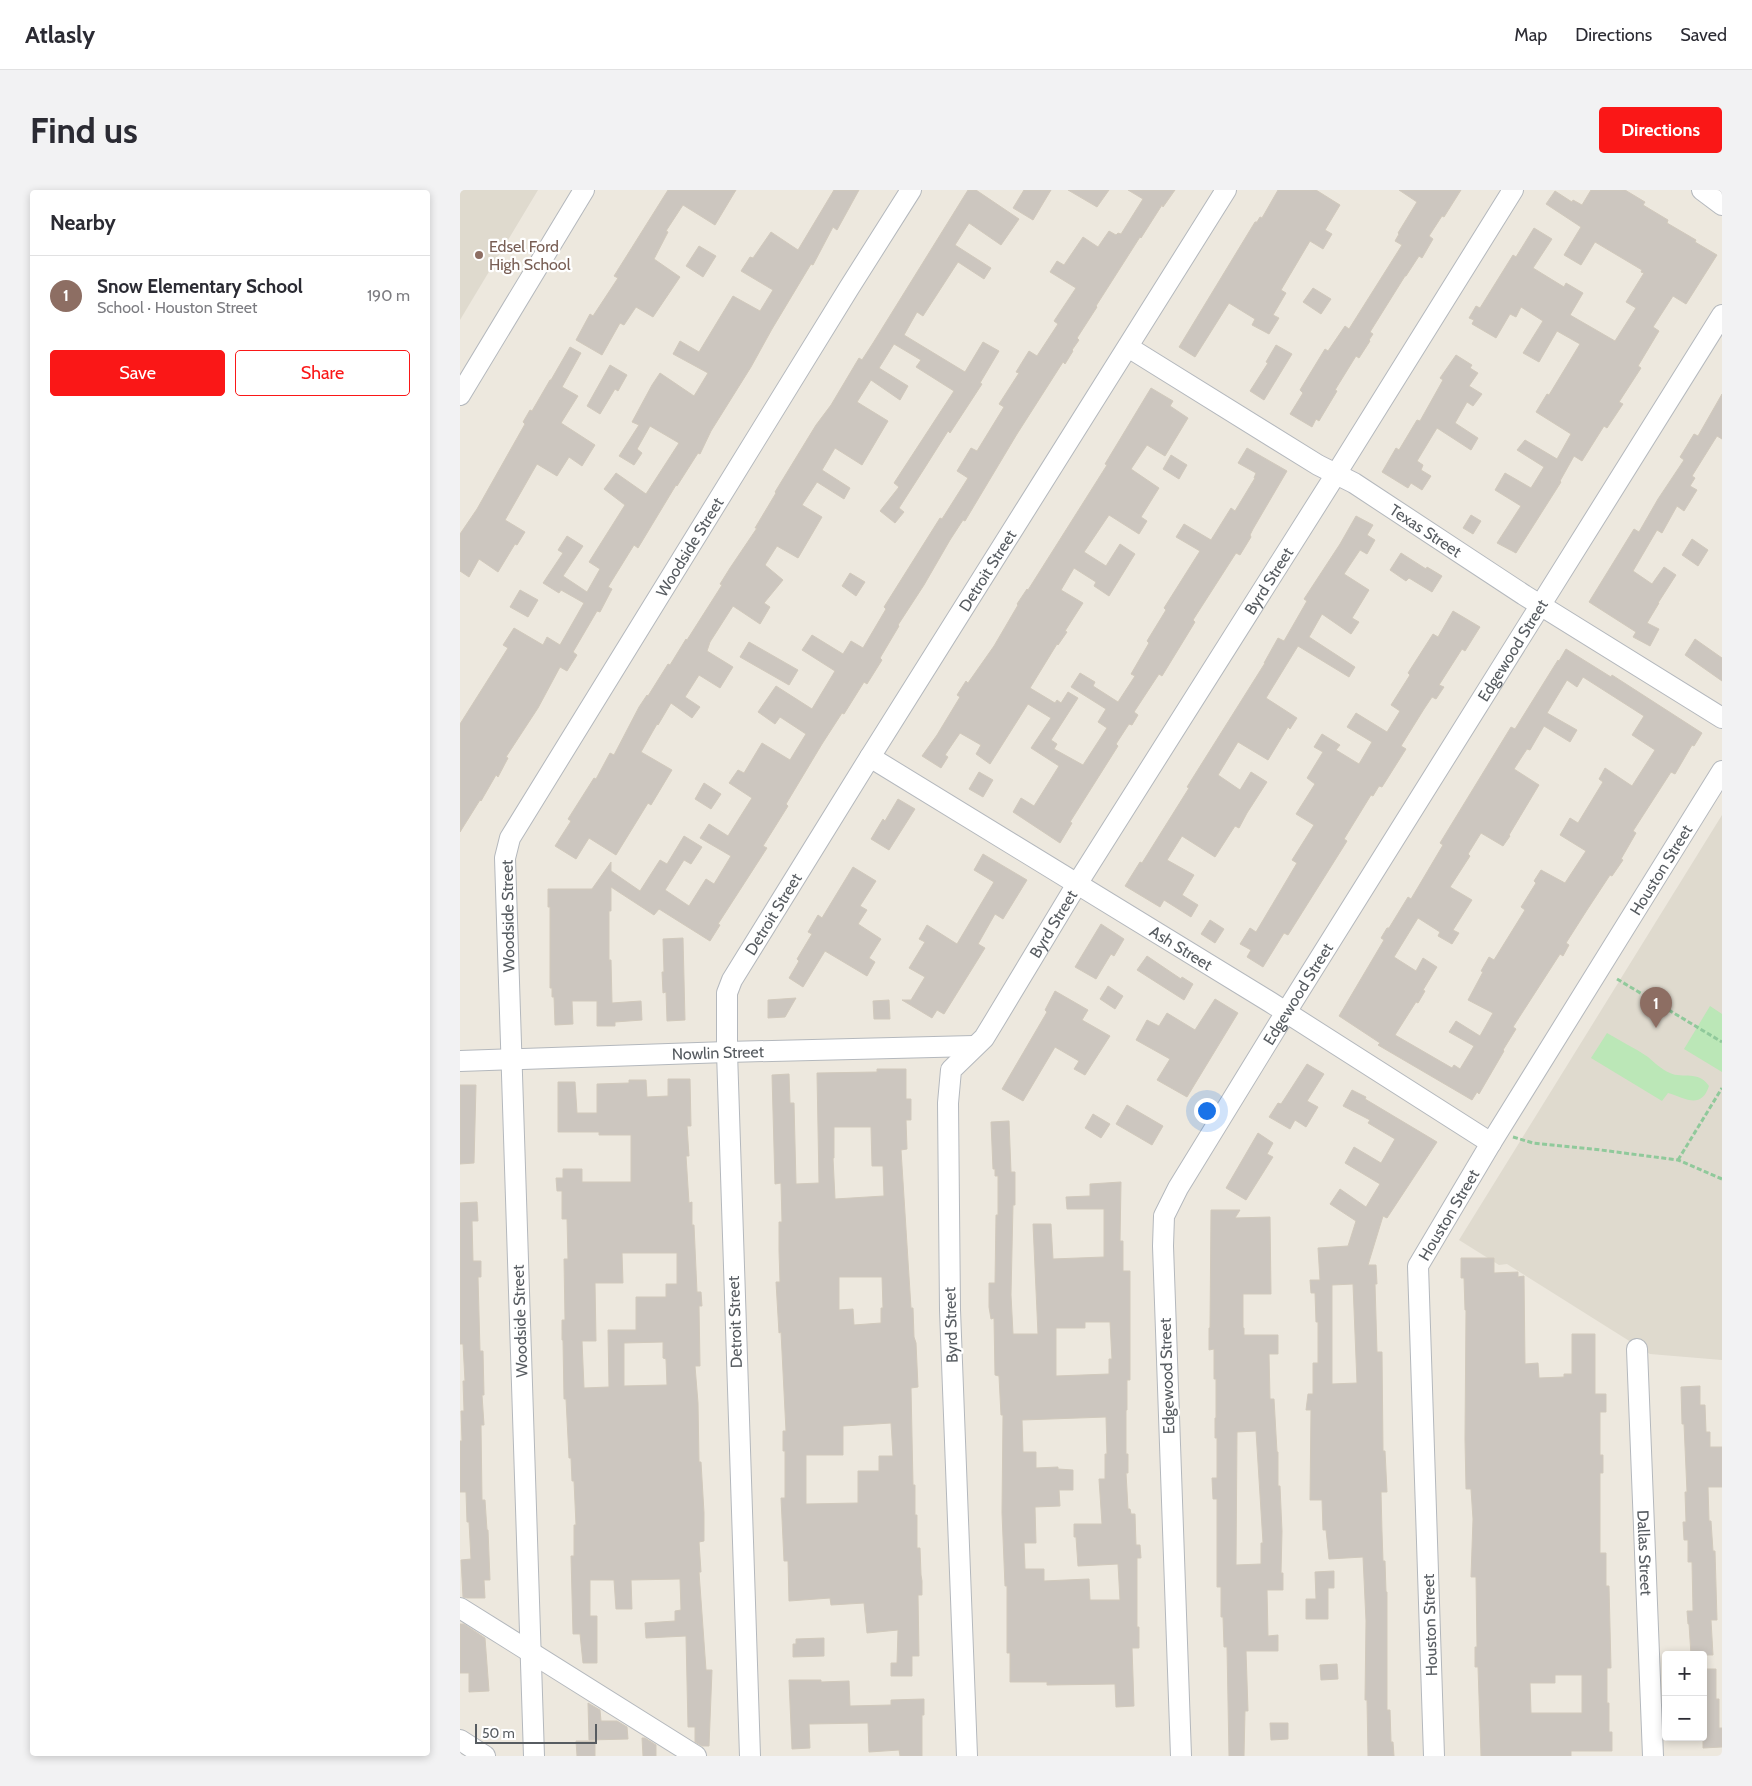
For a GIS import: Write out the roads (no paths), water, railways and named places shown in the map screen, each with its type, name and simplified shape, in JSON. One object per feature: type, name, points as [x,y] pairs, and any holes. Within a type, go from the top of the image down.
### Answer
[{"type":"street","points":[[460,395],[584,190]]},
{"type":"street","name":"Woodside Street","points":[[534,1756],[505,858],[510,838],[911,190]]},
{"type":"street","name":"Detroit Street","points":[[750,1756],[726,1052],[727,993],[732,980],[870,757],[1226,190]]},
{"type":"street","name":"Byrd Street","points":[[966,1756],[950,1310],[948,1103],[951,1070],[984,1038],[992,1026],[1077,884],[1336,474],[1512,190]]},
{"type":"street","points":[[1702,190],[1722,205]]},
{"type":"street","name":"Edgewood Street","points":[[1180,1756],[1163,1246],[1164,1216],[1178,1188],[1286,1012],[1722,315]]},
{"type":"street","name":"Texas Street","points":[[1128,347],[1354,484],[1541,606],[1722,718]]},
{"type":"street","name":"Ash Street","points":[[870,757],[1286,1012],[1496,1136]]},
{"type":"street","name":"Houston Street","points":[[1434,1756],[1418,1266],[1496,1136],[1722,771]]},
{"type":"street","name":"Nowlin Street","points":[[460,1061],[974,1046]]},
{"type":"street","name":"Dallas Street","points":[[1637,1349],[1653,1756]]},
{"type":"street","points":[[460,1608],[696,1756]]},
{"type":"street","points":[[460,1740],[485,1756]]},
{"type":"place","name":"Edsel Ford High School","points":[[479,255]]},
{"type":"place","name":"Snow Elementary School","points":[[1656,1028]]}]
